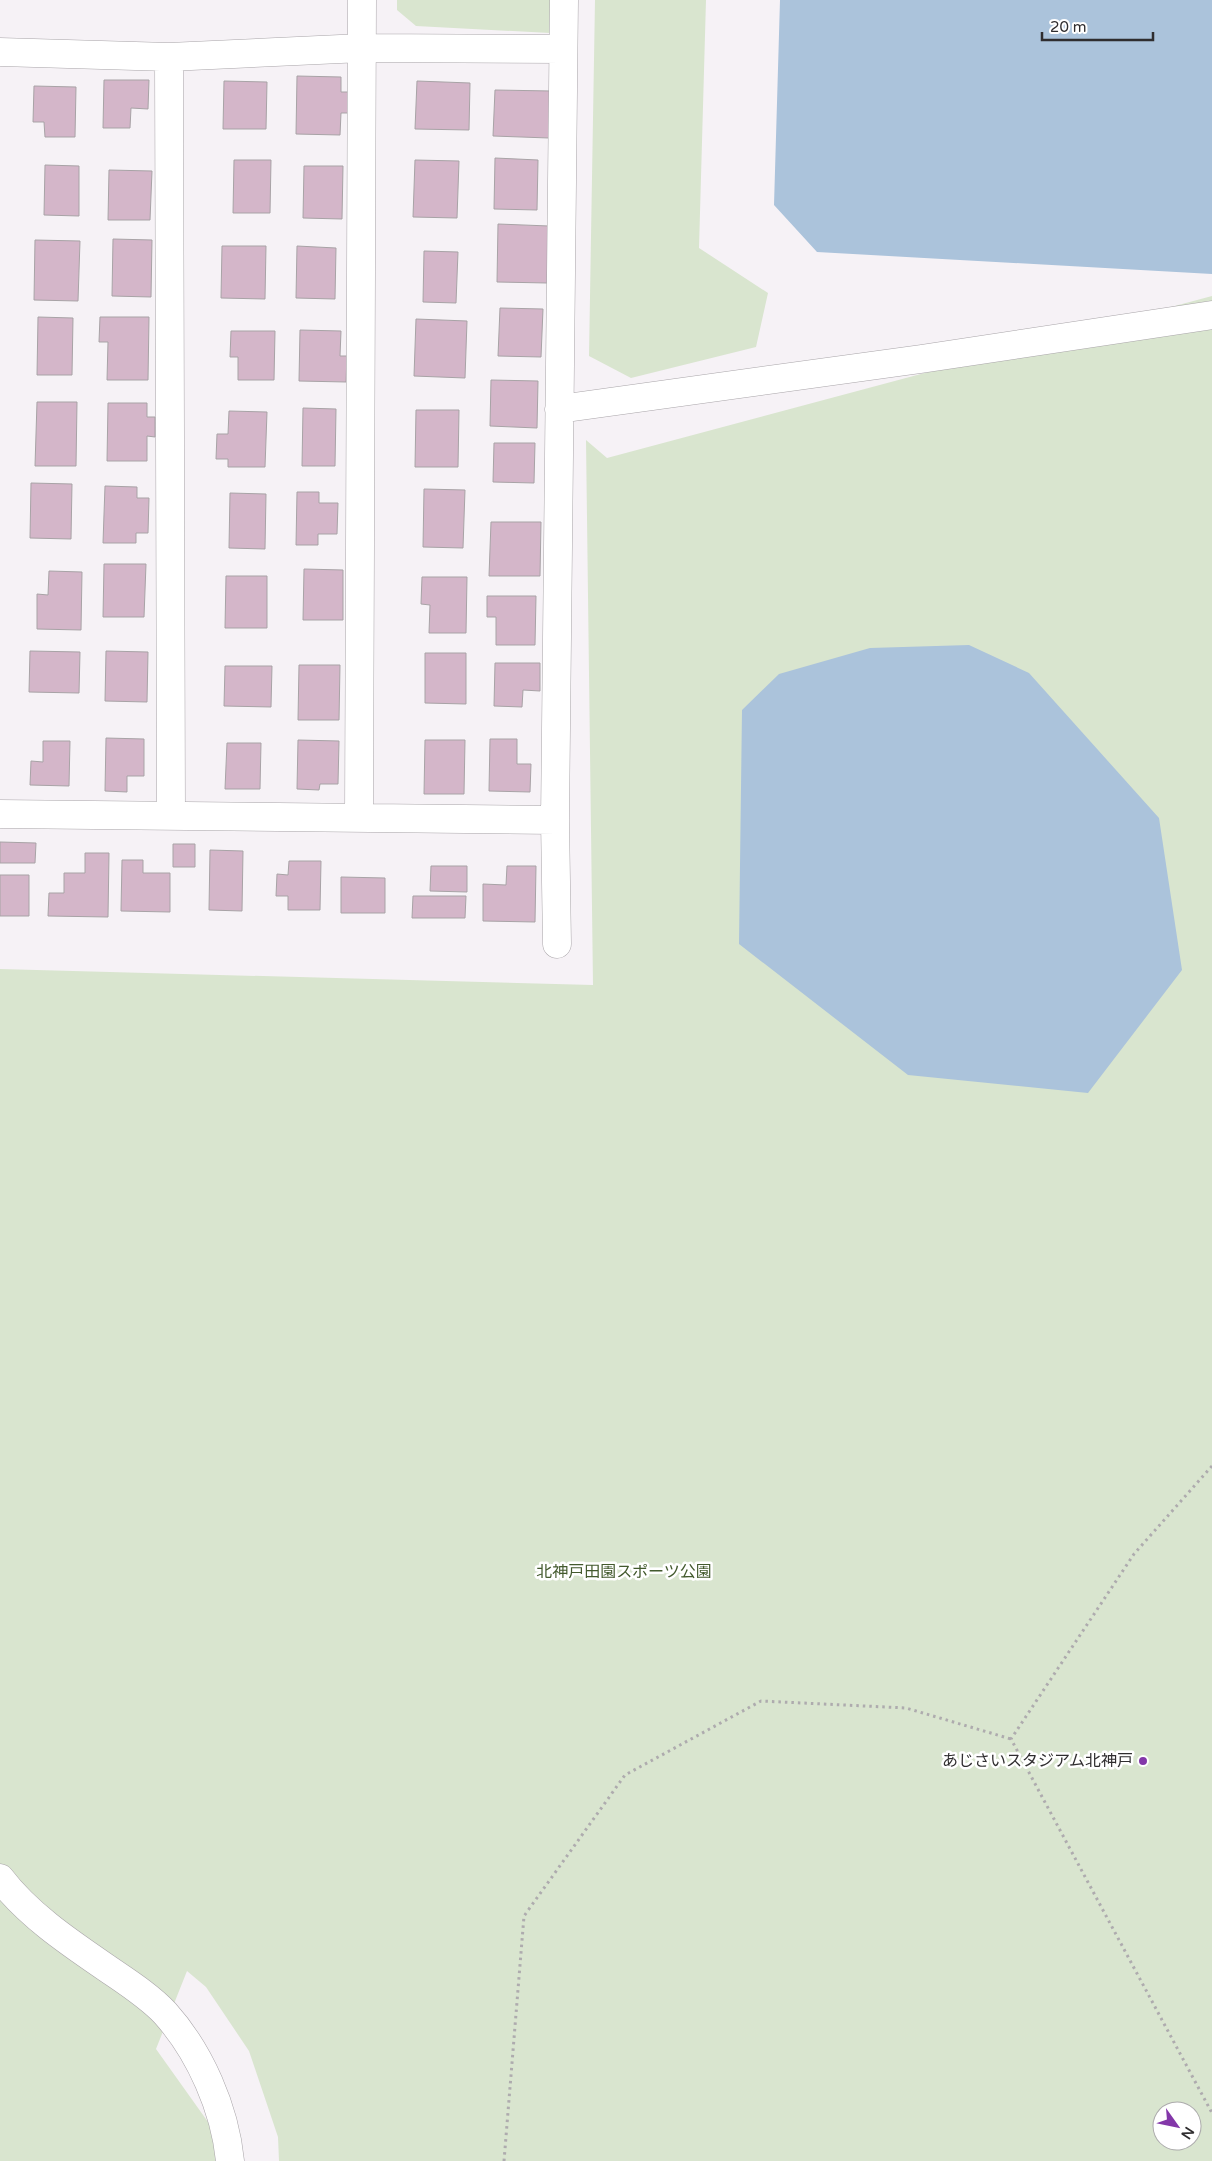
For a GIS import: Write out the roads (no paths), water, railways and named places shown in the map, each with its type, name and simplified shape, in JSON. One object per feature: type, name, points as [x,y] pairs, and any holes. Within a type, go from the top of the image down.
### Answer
[{"type":"street","points":[[358,818],[362,0]]},
{"type":"street","points":[[557,944],[555,820],[564,0]]},
{"type":"street","points":[[0,52],[169,57],[362,48],[563,49]]},
{"type":"street","points":[[169,57],[171,816]]},
{"type":"street","points":[[559,409],[922,359],[1212,315]]},
{"type":"street","points":[[0,814],[555,820]]},
{"type":"street","points":[[0,1878],[10,1890],[66,1940],[135,1988],[164,2012],[190,2046],[213,2095],[228,2136],[230,2161]]},
{"type":"water","points":[[780,0],[1212,0],[1212,274],[817,252],[774,205]]},
{"type":"water","points":[[969,645],[1029,673],[1159,818],[1182,970],[1088,1093],[908,1075],[739,944],[742,710],[779,674],[870,648]]},
{"type":"place","name":"あじさいスタジアム北神戸","points":[[1143,1761]]},
{"type":"park label","name":"北神戸田園スポーツ公園","points":[[624,1572]]}]
